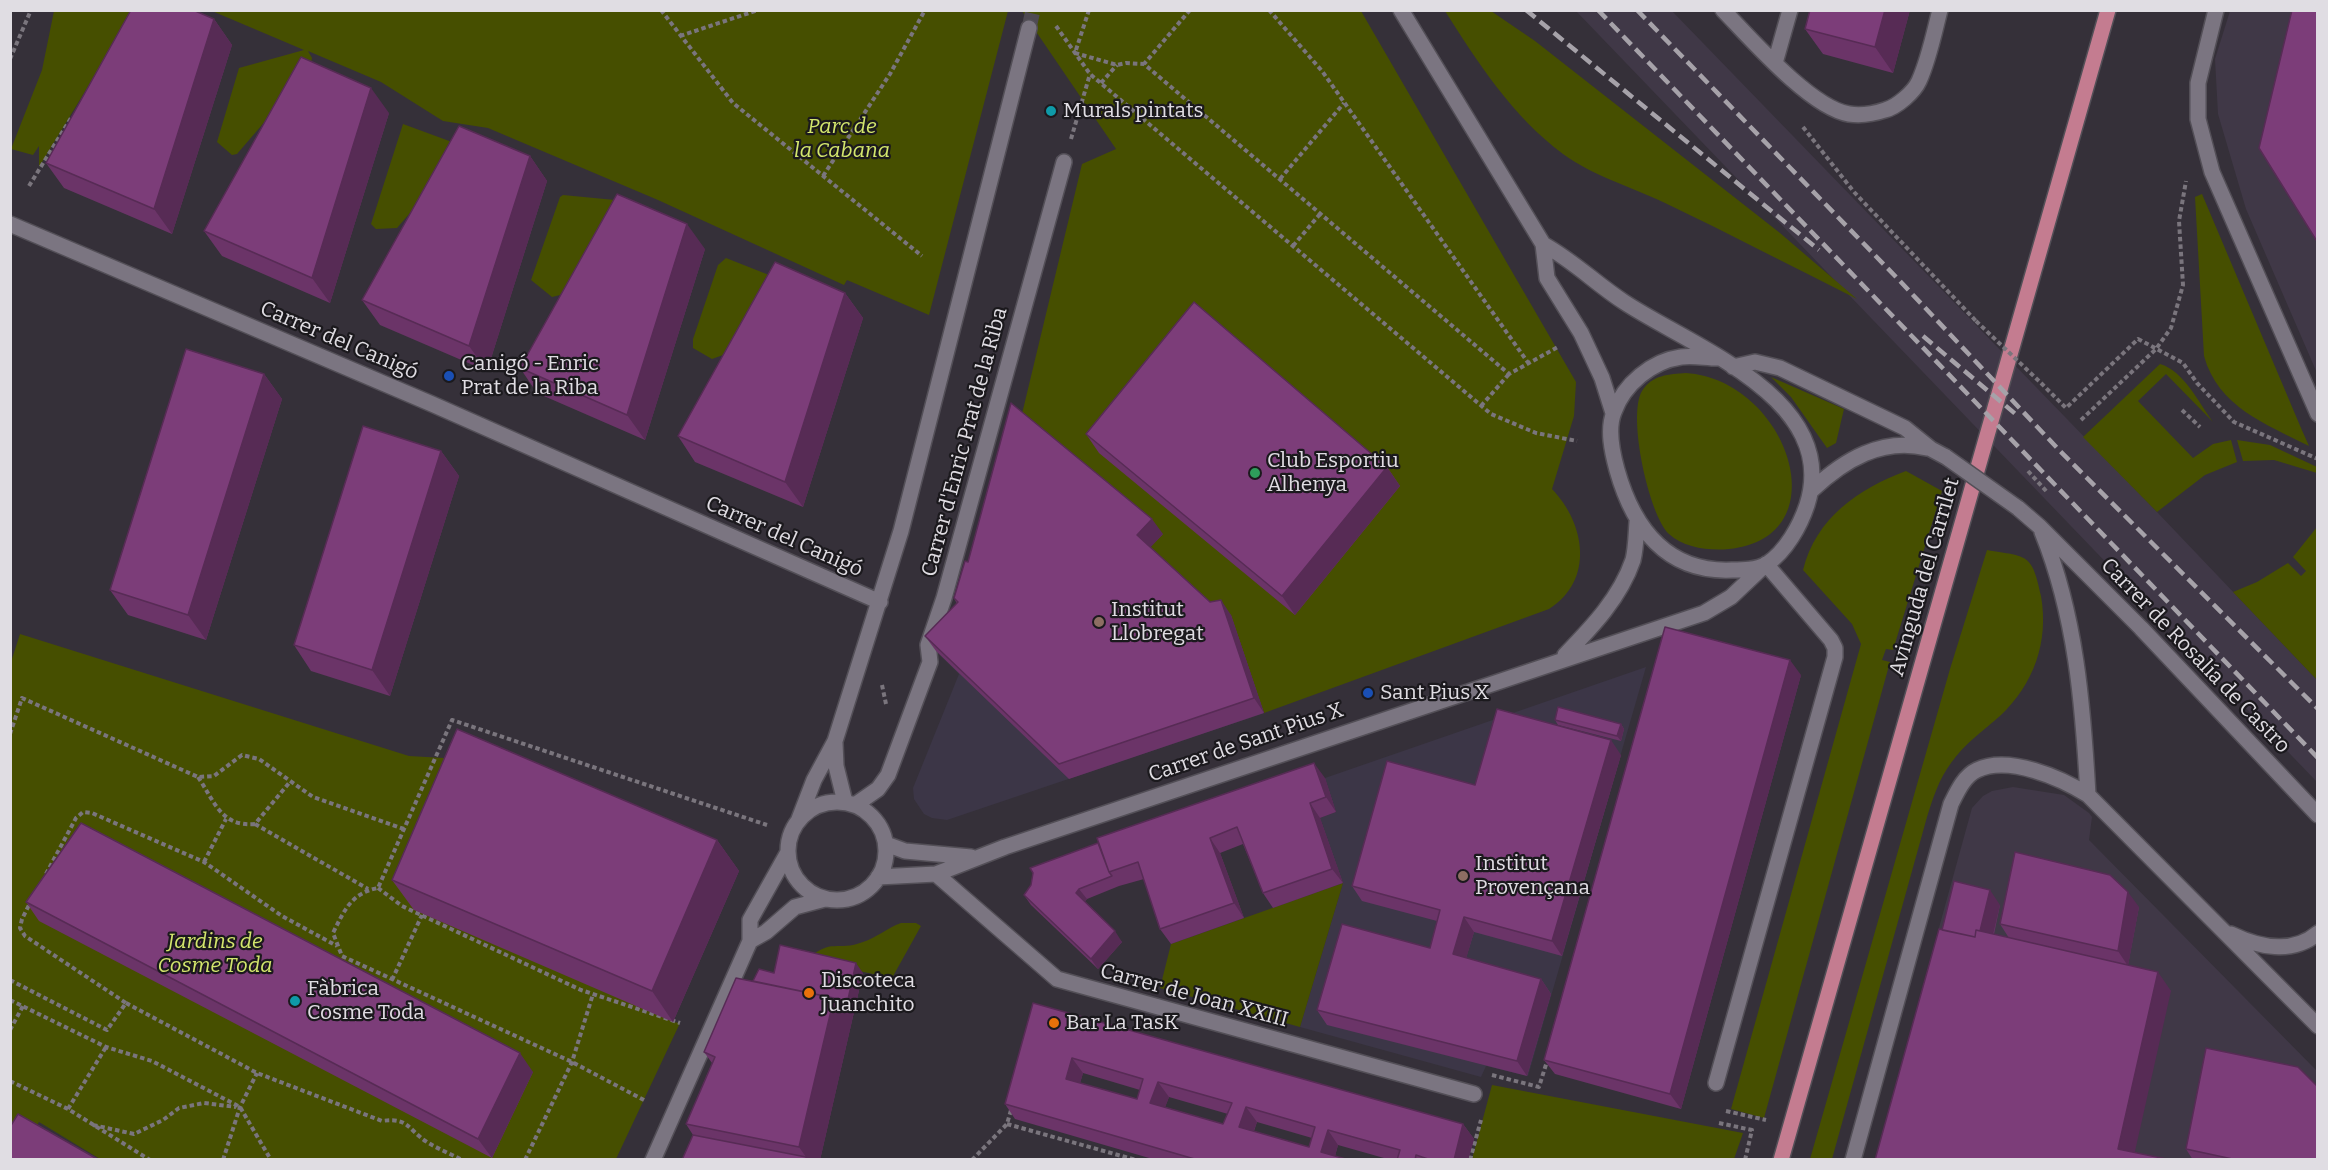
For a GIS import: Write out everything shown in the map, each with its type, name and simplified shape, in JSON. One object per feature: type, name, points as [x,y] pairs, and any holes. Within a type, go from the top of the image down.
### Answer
[{"type":"main road","name":"Avinguda del Carrilet","points":[[1782,1158],[2108,10]]},
{"type":"street","points":[[1401,10],[1543,244],[1547,278],[1581,333],[1602,378],[1613,413],[1612,452],[1637,522],[1656,544],[1675,558],[1694,567],[1750,570],[1766,564],[1782,550],[1797,529],[1812,490],[1812,460],[1799,427],[1772,395],[1733,367],[1622,301],[1572,260],[1543,244]]},
{"type":"street","points":[[1724,10],[1775,63],[1831,108],[1848,114],[1868,115],[1891,108],[1919,82],[1940,10]]},
{"type":"street","points":[[1775,63],[1790,10]]},
{"type":"street","points":[[2216,10],[2198,83],[2198,119],[2212,172],[2318,414]]},
{"type":"street","name":"Carrer d'Enric Prat de la Riba","points":[[799,819],[814,780],[835,741],[901,531],[1029,28]]},
{"type":"street","name":"Carrer d'Enric Prat de la Riba","points":[[835,741],[836,766],[850,803],[878,789],[888,775],[930,662],[928,645],[944,598],[1064,162]]},
{"type":"street","name":"Carrer del Canigó","points":[[10,224],[432,404],[880,602]]},
{"type":"street","points":[[1613,413],[1625,392],[1653,366],[1681,357],[1717,358]]},
{"type":"street","name":"Carrer de Rosalía de Castro","points":[[1733,367],[1755,362],[1780,368],[1905,428],[1931,449],[2018,508],[2141,628],[2318,815]]},
{"type":"street","name":"Carrer de Rosalía de Castro","points":[[1812,490],[1842,465],[1878,449],[1909,444],[1931,449]]},
{"type":"street","name":"Carrer de Sant Pius X","points":[[1562,658],[1605,611],[1618,589],[1633,559],[1637,522]]},
{"type":"street","name":"Carrer de Rosalía de Castro","points":[[2040,527],[2056,566],[2072,628],[2085,738],[2088,795]]},
{"type":"street","points":[[1716,1083],[1835,657],[1835,648],[1831,640],[1766,564]]},
{"type":"street","name":"Carrer de Sant Pius X","points":[[878,877],[936,874],[1562,658],[1704,613],[1731,597],[1766,564]]},
{"type":"street","points":[[1853,1160],[1951,804],[1958,791],[1976,771],[1995,766],[2014,767],[2062,778],[2088,795],[2318,1026]]},
{"type":"street","points":[[654,1160],[750,941],[750,920],[787,854],[790,835],[799,819],[814,807],[833,801],[850,803],[870,814],[881,828],[886,844],[885,858],[878,877],[864,891],[846,900],[825,899],[795,907],[766,932],[750,941]]},
{"type":"street","name":"Carrer de Sant Pius X","points":[[886,844],[905,851],[977,858]]},
{"type":"street","points":[[787,854],[792,872],[804,888],[825,899]]},
{"type":"street","name":"Carrer de Joan XXIII","points":[[936,874],[1057,979],[1474,1094]]},
{"type":"street","points":[[2221,928],[2253,944],[2275,947],[2310,940],[2318,933]]},
{"type":"path","points":[[10,60],[31,10]]},
{"type":"path","points":[[661,10],[733,103],[922,256]]},
{"type":"path","points":[[680,36],[758,10]]},
{"type":"path","points":[[823,176],[891,74],[925,10]]},
{"type":"path","points":[[1075,53],[1089,10]]},
{"type":"path","points":[[1144,64],[1190,10]]},
{"type":"path","points":[[1269,10],[1322,71],[1529,364]]},
{"type":"path","points":[[1051,19],[1090,74],[1491,414],[1536,433],[1576,441]]},
{"type":"path","points":[[1075,53],[1116,65],[1144,64],[1509,374]]},
{"type":"path","points":[[1101,83],[1116,65]]},
{"type":"path","points":[[1064,162],[1090,74]]},
{"type":"path","points":[[1280,179],[1344,103]]},
{"type":"path","points":[[29,186],[77,108]]},
{"type":"path","points":[[1803,126],[1854,192],[1976,321],[2066,408],[2138,339],[2183,363],[2197,383],[2234,422],[2318,459]]},
{"type":"path","points":[[2081,420],[2156,349],[2171,328],[2183,285],[2179,221],[2187,178]]},
{"type":"path","points":[[1293,246],[1320,214]]},
{"type":"path","points":[[1481,405],[1509,374],[1561,345]]},
{"type":"path","points":[[2182,410],[2200,427]]},
{"type":"path","points":[[2028,471],[2047,492]]},
{"type":"path","points":[[10,734],[22,698],[198,777],[214,776],[242,755],[259,759],[290,783],[322,800],[404,829]]},
{"type":"path","points":[[378,888],[452,720],[767,825]]},
{"type":"path","points":[[198,777],[226,819],[241,825],[255,824],[368,890]]},
{"type":"path","points":[[255,824],[290,783]]},
{"type":"path","points":[[43,878],[76,818],[83,812],[92,813],[204,862],[282,916],[338,946]]},
{"type":"path","points":[[204,862],[226,819]]},
{"type":"path","points":[[644,1100],[572,1062],[342,956],[333,933],[350,900],[368,890],[378,888],[402,906],[593,994],[680,1023]]},
{"type":"path","points":[[33,898],[20,928],[25,936],[126,1003],[257,1073],[382,1121],[396,1119],[412,1127],[426,1141],[462,1160]]},
{"type":"path","points":[[392,980],[422,915]]},
{"type":"path","points":[[10,980],[107,1030],[126,1003]]},
{"type":"path","points":[[525,1160],[572,1062],[593,994]]},
{"type":"path","points":[[10,1000],[106,1047],[152,1061],[240,1107],[271,1160]]},
{"type":"path","points":[[10,1030],[24,1006]]},
{"type":"path","points":[[68,1109],[106,1047]]},
{"type":"path","points":[[1489,1083],[1491,1075],[1539,1087],[1549,1053]]},
{"type":"path","points":[[223,1160],[240,1107],[257,1073]]},
{"type":"path","points":[[10,1081],[68,1109],[150,1160]]},
{"type":"path","points":[[972,1160],[1007,1124],[1013,1101]]},
{"type":"path","points":[[90,1124],[134,1134],[163,1120],[179,1108],[204,1103],[240,1107]]},
{"type":"path","points":[[1725,1111],[1770,1121]]},
{"type":"path","points":[[1470,1160],[1482,1114]]},
{"type":"path","points":[[1719,1123],[1752,1130],[1745,1160]]},
{"type":"path","points":[[1007,1124],[1136,1160]]},
{"type":"shaded area","points":[[1576,11],[1672,11],[2157,512],[2317,680],[2317,782]]},
{"type":"shaded area","points":[[2230,11],[2317,11],[2317,373],[2246,209],[2218,114],[2215,59]]},
{"type":"shaded area","name":"Institut Llobregat","points":[[1163,534],[1148,550],[1231,615],[1264,713],[947,820],[932,818],[924,814],[914,799],[913,788],[959,674],[936,651]]},
{"type":"shaded area","name":"Institut Provençana","points":[[1646,667],[1528,1076],[1486,1066],[1481,1077],[1300,1027],[1343,883],[1320,818],[1336,812],[1325,778]]},
{"type":"shaded area","points":[[2013,787],[2064,795],[2089,813],[2092,817],[2089,840],[2317,1071],[2317,1159],[1875,1160],[1972,808],[1983,796],[1992,791]]},
{"type":"green space","points":[[54,11],[134,11],[39,167],[39,146],[33,155],[11,149],[42,70]]},
{"type":"green space","name":"Parc de la Cabana","points":[[212,11],[1008,11],[929,315],[847,280],[844,285],[658,200],[488,128],[443,121],[381,82],[308,51],[312,58],[310,69],[237,154],[232,155],[217,142],[239,68],[304,50]]},
{"type":"green space","points":[[1022,11],[1361,11],[1576,382],[1574,416],[1552,489],[1572,518],[1578,534],[1580,551],[1579,567],[1574,583],[1564,597],[1549,609],[1264,713],[1231,615],[1220,617],[1148,550],[1162,534],[1021,418],[1082,164],[1116,149]]},
{"type":"green space","points":[[1445,11],[1491,11],[1535,41],[1780,233],[1857,299],[1652,197],[1587,169],[1563,154],[1528,123],[1497,88]]},
{"type":"green space","points":[[403,124],[452,142],[457,159],[397,228],[376,229],[371,224]]},
{"type":"green space","points":[[2202,194],[2309,446],[2246,412],[2220,388],[2211,374],[2204,356],[2195,197]]},
{"type":"green space","points":[[563,195],[615,200],[623,217],[560,295],[552,297],[531,280],[560,197]]},
{"type":"green space","points":[[726,258],[769,275],[770,294],[723,355],[712,359],[693,348],[693,339],[718,265]]},
{"type":"green space","points":[[2160,364],[2184,380],[2213,422],[2166,374],[2138,401],[2193,458],[2213,444],[2231,440],[2237,462],[2205,475],[2157,512],[2083,437]]},
{"type":"green space","points":[[1686,373],[1722,382],[1752,402],[1774,429],[1788,460],[1792,490],[1784,518],[1764,539],[1729,549],[1706,549],[1675,539],[1661,523],[1642,465],[1637,421],[1638,404],[1642,391],[1651,382],[1667,375]]},
{"type":"green space","points":[[1771,377],[1844,409],[1836,443],[1827,448],[1791,397]]},
{"type":"green space","points":[[2237,440],[2270,445],[2317,467],[2317,473],[2274,460],[2243,461]]},
{"type":"green space","points":[[1906,471],[1942,491],[1893,650],[1886,649],[1882,660],[1890,662],[1764,1118],[1731,1109],[1861,644],[1852,624],[1803,570],[1818,535],[1841,508],[1871,487]]},
{"type":"green space","points":[[2317,527],[2317,680],[2233,592],[2257,582],[2288,563],[2301,576],[2306,571],[2293,557]]},
{"type":"green space","points":[[1987,550],[2020,556],[2031,564],[2041,596],[2043,630],[2041,646],[2030,676],[2012,704],[1956,756],[1940,782],[1927,817],[1832,1159],[1810,1159],[1950,669]]},
{"type":"green space","name":"Jardins de Cosme Toda","points":[[20,634],[409,756],[479,760],[673,1022],[680,1023],[616,1159],[100,1159],[39,1122],[17,1159],[11,1159],[10,665]]},
{"type":"green space","points":[[1343,883],[1300,1027],[1160,988],[1171,944]]},
{"type":"green space","points":[[901,923],[916,923],[921,926],[892,978],[807,960],[822,949],[854,945]]},
{"type":"green space","points":[[1492,1085],[1743,1133],[1734,1159],[1472,1159]]},
{"type":"building","points":[[131,10],[193,10],[214,19],[154,209],[46,163]]},
{"type":"building","points":[[1810,10],[1885,10],[1875,47],[1805,29]]},
{"type":"building","points":[[2292,10],[2318,10],[2318,243],[2259,148]]},
{"type":"building","points":[[301,57],[371,88],[312,278],[204,231]]},
{"type":"building","points":[[459,126],[530,156],[469,346],[362,300]]},
{"type":"building","points":[[617,194],[687,224],[627,415],[520,368]]},
{"type":"building","points":[[775,262],[845,293],[785,482],[678,436]]},
{"type":"building","points":[[1194,302],[1387,467],[1282,596],[1086,434]]},
{"type":"building","points":[[186,349],[264,374],[188,615],[110,590]]},
{"type":"building","name":"Institut Llobregat","points":[[1011,403],[1152,519],[1137,535],[1210,602],[1221,600],[1254,698],[1059,764],[925,636],[958,602],[954,598],[965,561],[968,562]]},
{"type":"building","points":[[363,426],[441,451],[372,670],[294,645]]},
{"type":"building","points":[[1665,627],[1790,660],[1670,1094],[1544,1060]]},
{"type":"building","points":[[1558,707],[1621,724],[1617,736],[1555,720]]},
{"type":"building","name":"Institut Provençana","points":[[1497,709],[1611,740],[1552,941],[1464,917],[1453,954],[1541,979],[1517,1061],[1317,1010],[1342,924],[1430,948],[1440,910],[1352,886],[1387,761],[1475,785]]},
{"type":"building","points":[[457,729],[717,840],[652,991],[392,880]]},
{"type":"building","points":[[1314,763],[1326,797],[1310,803],[1332,869],[1263,893],[1237,827],[1210,838],[1234,903],[1160,929],[1138,862],[1109,872],[1097,838]]},
{"type":"building","name":"Fàbrica Cosme Toda","points":[[81,823],[520,1053],[478,1139],[26,902]]},
{"type":"building","points":[[1098,843],[1112,876],[1079,889],[1076,893],[1115,931],[1091,959],[1024,895],[1031,885],[1033,873],[1030,868]]},
{"type":"building","points":[[2015,852],[2110,875],[2128,892],[2118,951],[2000,924]]},
{"type":"building","points":[[1954,881],[1990,890],[1980,931],[1976,930],[1975,937],[1942,930]]},
{"type":"building","points":[[1939,929],[1975,937],[1976,930],[2158,972],[2118,1149],[2171,1160],[1875,1160]]},
{"type":"building","points":[[780,945],[856,963],[845,1013],[834,998],[753,981],[759,969],[774,973]]},
{"type":"building","points":[[736,978],[834,998],[799,1147],[686,1124],[715,1057],[704,1052]]},
{"type":"building","points":[[1033,1003],[1463,1124],[1454,1160],[1431,1160],[1416,1155],[1415,1160],[1397,1160],[1400,1150],[1328,1130],[1321,1152],[1349,1160],[1198,1160],[1005,1104]],"holes":[[[1072,1058],[1143,1079],[1137,1099],[1066,1079]],[[1158,1082],[1232,1103],[1223,1124],[1150,1103]],[[1246,1107],[1315,1127],[1309,1147],[1239,1127]]]},
{"type":"building","points":[[2206,1048],[2298,1067],[2318,1087],[2318,1160],[2237,1160],[2186,1149]]},
{"type":"building","points":[[18,1114],[99,1160],[10,1160],[10,1127]]},
{"type":"building","points":[[693,1135],[806,1157],[806,1160],[682,1160]]},
{"type":"tunnel","points":[[1029,28],[1033,10]]},
{"type":"railway","points":[[1526,10],[1819,250]]},
{"type":"railway","points":[[1598,10],[2318,758]]},
{"type":"railway","points":[[1637,10],[1898,279],[2060,451],[2318,709]]},
{"type":"railway","points":[[1923,336],[2019,417]]},
{"type":"place","name":"Murals pintats","points":[[1051,111]]},
{"type":"place","name":"Canigó - Enric Prat de la Riba","points":[[449,376]]},
{"type":"place","name":"Club Esportiu Alhenya","points":[[1255,473]]},
{"type":"place","name":"Institut Llobregat","points":[[1099,622]]},
{"type":"place","name":"Sant Pius X","points":[[1368,693]]},
{"type":"place","name":"Institut Provençana","points":[[1463,876]]},
{"type":"place","name":"Discoteca Juanchito","points":[[809,993]]},
{"type":"place","name":"Fàbrica Cosme Toda","points":[[295,1001]]},
{"type":"place","name":"Bar La TasK","points":[[1054,1023]]}]
